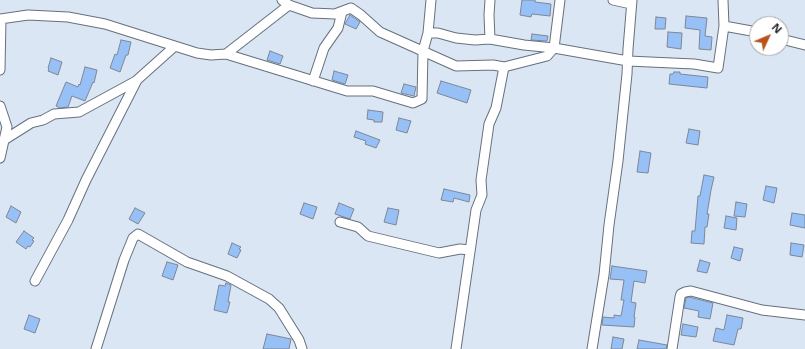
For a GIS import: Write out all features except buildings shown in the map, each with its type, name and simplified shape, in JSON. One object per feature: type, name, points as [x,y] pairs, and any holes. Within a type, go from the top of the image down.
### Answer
[{"type":"street","points":[[313,81],[324,48],[338,28],[346,10],[356,0]]},
{"type":"street","points":[[0,70],[0,19],[28,15],[68,17],[105,24],[196,53],[211,55],[226,54],[347,91],[373,91],[413,102],[422,99],[423,52],[428,33],[431,0]]},
{"type":"street","points":[[490,0],[490,39]]},
{"type":"street","points":[[226,54],[286,2],[312,13],[335,14],[346,10],[361,15],[380,32],[456,66],[493,65],[504,67],[547,56],[554,48],[560,0]]},
{"type":"street","points":[[592,349],[604,275],[618,161],[627,74],[632,2],[613,0]]},
{"type":"street","points":[[428,33],[438,33],[456,38],[475,40],[490,39],[524,46],[554,48],[628,61],[694,64],[718,68],[724,26],[723,0]]},
{"type":"street","points":[[724,26],[749,31]]},
{"type":"street","points":[[789,41],[805,45]]},
{"type":"street","points":[[4,140],[31,123],[43,120],[54,114],[79,112],[136,80],[175,46]]},
{"type":"street","points":[[456,349],[476,210],[482,195],[481,180],[489,124],[496,108],[504,67]]},
{"type":"street","points":[[35,281],[68,220],[86,180],[136,80]]},
{"type":"street","points":[[0,106],[7,127],[0,158]]},
{"type":"street","points":[[340,222],[358,226],[368,236],[440,253],[460,249],[470,250]]},
{"type":"street","points":[[96,349],[124,260],[133,238],[138,234],[187,262],[227,276],[269,299],[279,308],[299,340],[302,349]]},
{"type":"street","points":[[672,349],[680,297],[681,294],[685,292],[691,292],[762,310],[805,315]]}]
